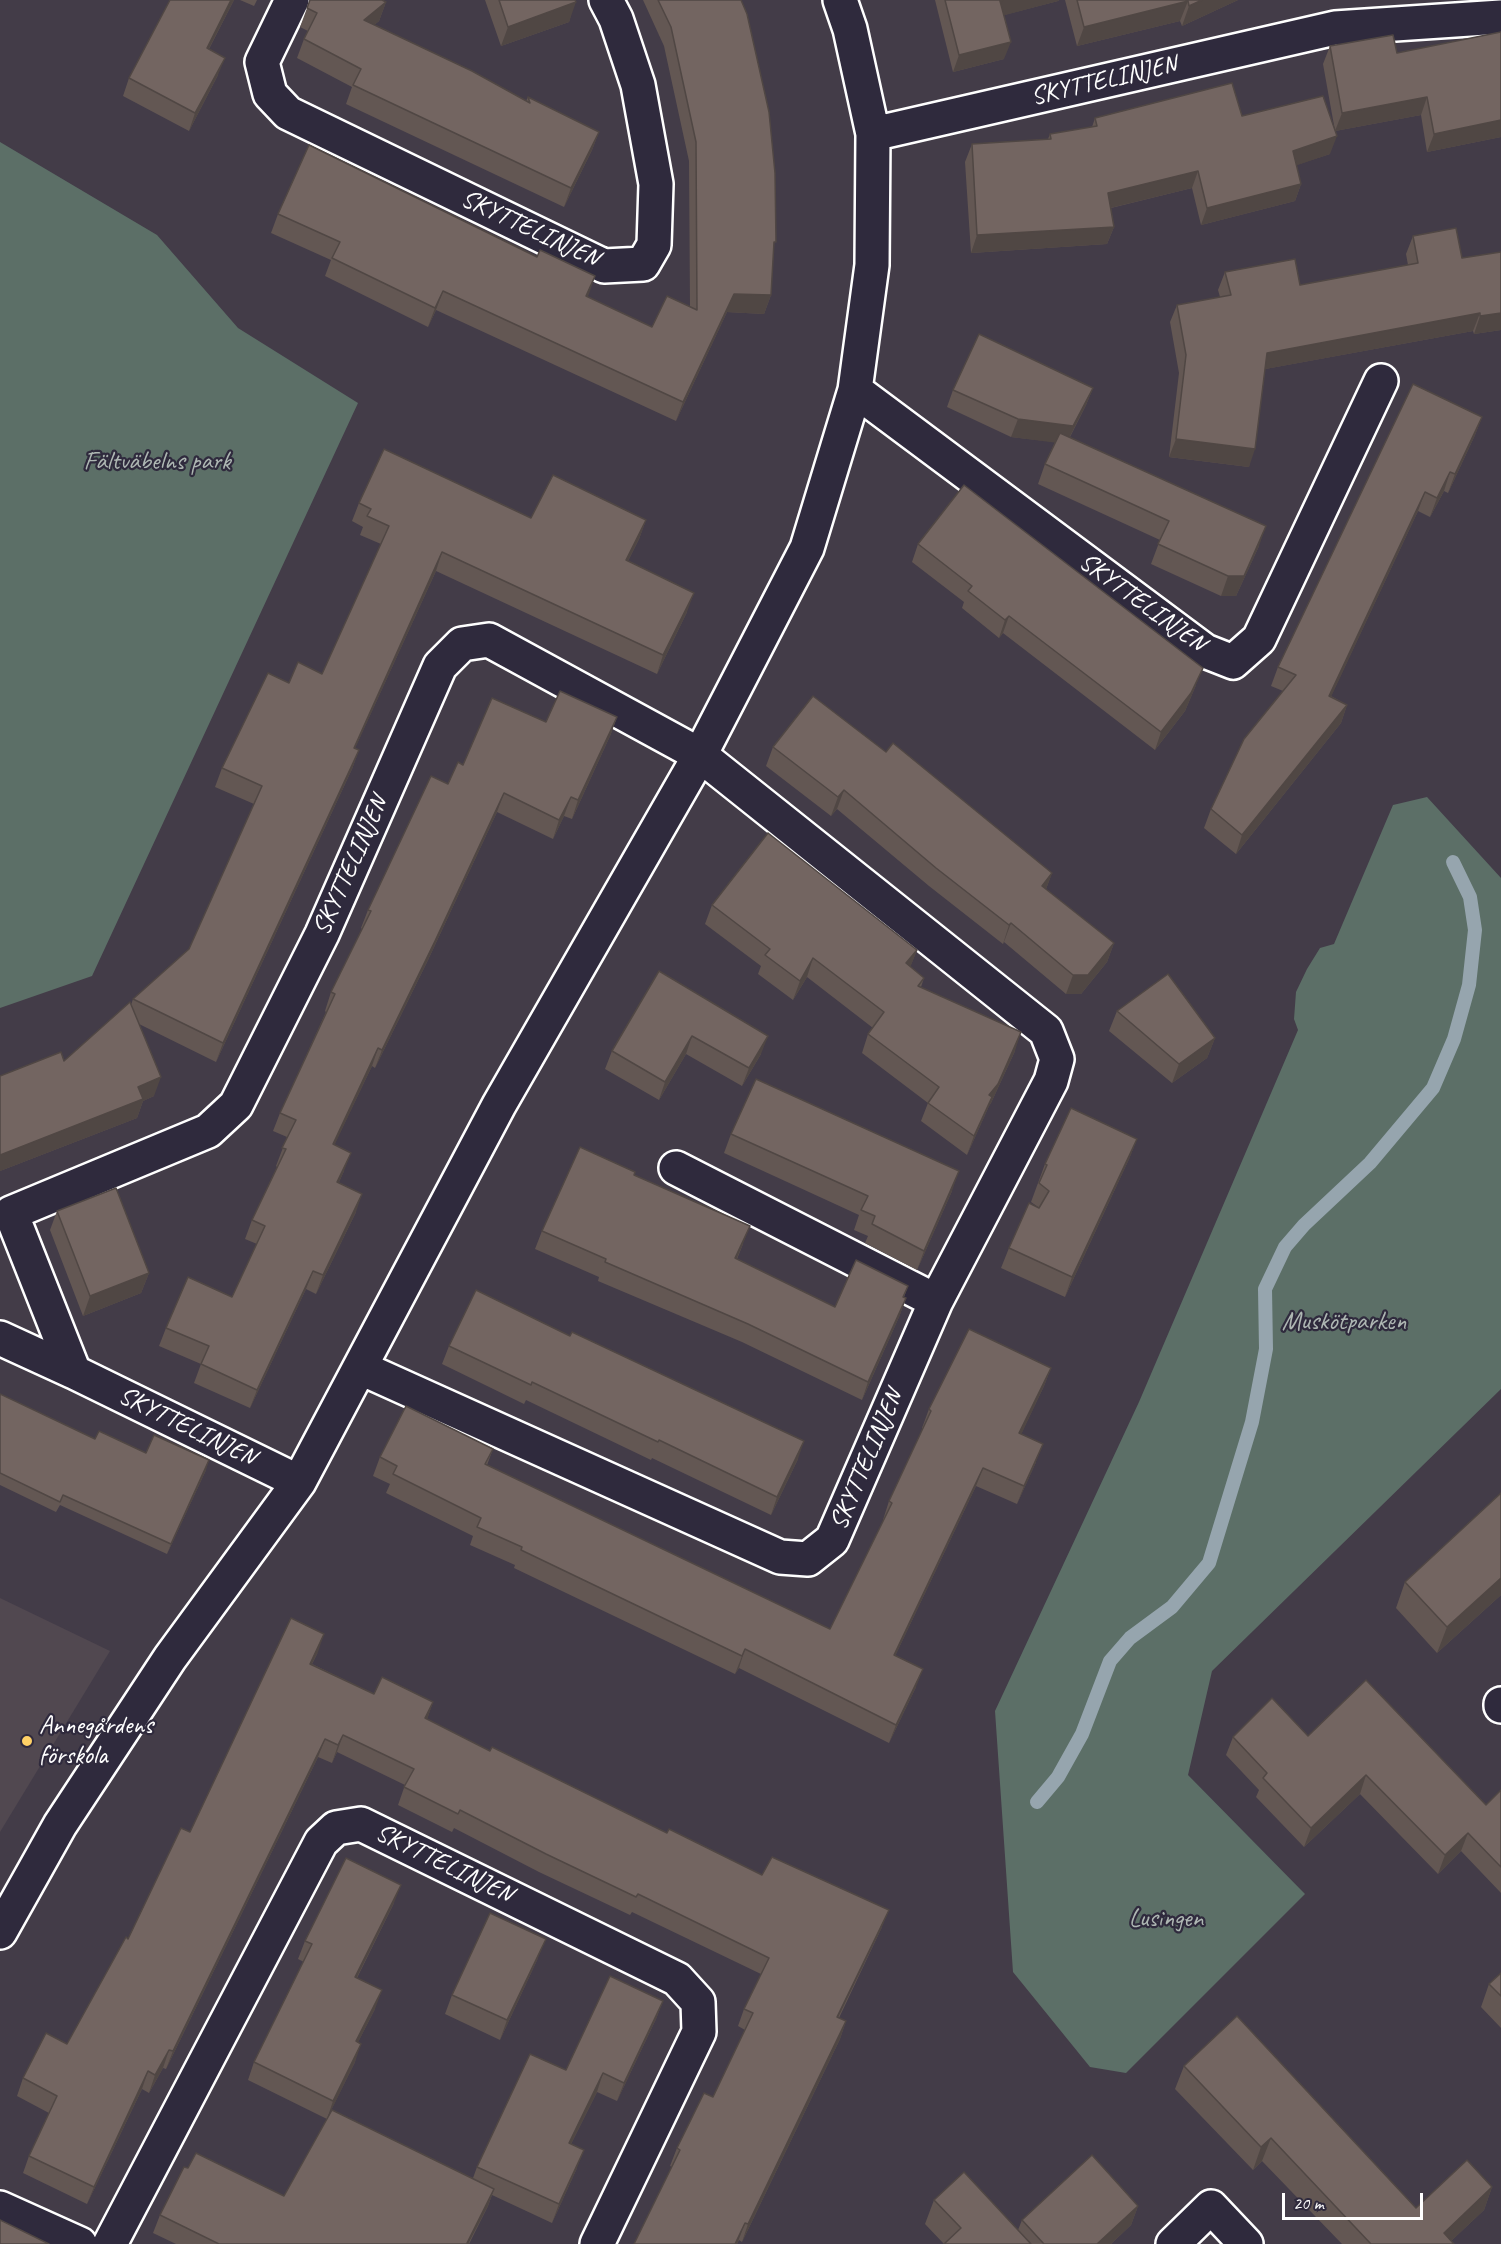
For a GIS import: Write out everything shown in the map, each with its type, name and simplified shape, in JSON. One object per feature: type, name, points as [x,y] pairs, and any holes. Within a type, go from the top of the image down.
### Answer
[{"type":"street","name":"SKYTTELINJEN","points":[[292,0],[262,62],[270,94],[288,112],[604,266],[643,264],[654,245],[656,184],[638,86],[616,19],[606,0]]},
{"type":"street","points":[[0,1932],[60,1825],[170,1658],[299,1482],[362,1368],[499,1105],[700,754],[807,548],[855,390],[872,265],[873,134],[850,29],[840,0]]},
{"type":"street","points":[[1335,28],[1361,0]]},
{"type":"street","name":"SKYTTELINJEN","points":[[873,134],[1335,28],[1501,17]]},
{"type":"street","name":"SKYTTELINJEN","points":[[855,390],[1204,651],[1233,662],[1259,639],[1381,381]]},
{"type":"street","name":"SKYTTELINJEN","points":[[74,1372],[6,1215],[208,1131],[236,1105],[322,934],[440,666],[462,644],[489,640],[700,754],[1046,1031],[1057,1059],[1051,1081],[936,1301],[832,1540],[808,1559],[780,1557],[362,1368]]},
{"type":"street","points":[[676,1168],[936,1301]]},
{"type":"street","name":"SKYTTELINJEN","points":[[0,1338],[299,1482]]},
{"type":"street","name":"SKYTTELINJEN","points":[[110,2244],[321,1842],[336,1828],[361,1824],[677,1979],[698,2002],[699,2032],[597,2244]]},
{"type":"street","points":[[1173,2244],[1210,2207],[1246,2244]]},
{"type":"street","points":[[0,2208],[80,2244]]},
{"type":"shaded area","name":"Annegårdens förskola","points":[[0,1598],[110,1651],[0,1832]]},
{"type":"green space","name":"Fältväbelns park","points":[[0,142],[157,235],[238,328],[358,403],[92,976],[0,1008]]},
{"type":"green space","name":"Muskötparken","points":[[1427,797],[1501,878],[1501,1389],[1212,1671],[1188,1775],[1305,1894],[1126,2073],[1090,2067],[1013,1972],[995,1711],[1139,1402],[1298,1030],[1294,1019],[1296,992],[1320,948],[1334,944],[1393,805]]},
{"type":"building","points":[[170,0],[231,0],[207,48],[225,58],[195,113],[129,78]]},
{"type":"building","points":[[310,0],[382,0],[386,2],[364,20],[472,71],[530,103],[528,97],[599,132],[571,188],[353,85],[361,69],[304,39],[317,13],[307,8]]},
{"type":"building","points":[[499,0],[575,0],[576,2],[508,27]]},
{"type":"building","points":[[658,0],[741,0],[747,14],[769,112],[775,173],[776,242],[774,242],[771,295],[734,294],[683,402],[443,291],[435,308],[332,258],[340,242],[278,214],[309,145],[537,257],[540,250],[595,276],[586,296],[652,327],[667,296],[697,310],[696,142],[671,27]]},
{"type":"building","points":[[945,0],[1003,0],[1000,1],[1011,42],[959,55]]},
{"type":"building","points":[[1077,0],[1202,0],[1189,6],[1188,1],[1084,27]]},
{"type":"building","points":[[1501,32],[1501,120],[1434,134],[1427,97],[1342,113],[1330,46],[1393,35],[1397,53]]},
{"type":"building","points":[[1232,83],[1242,116],[1323,96],[1337,136],[1293,151],[1301,184],[1207,208],[1198,171],[1108,193],[1114,227],[977,235],[972,144],[1051,139],[1050,134],[1097,126],[1095,118]]},
{"type":"building","points":[[1456,228],[1462,258],[1501,252],[1501,313],[1480,316],[1480,313],[1267,353],[1255,449],[1176,439],[1186,355],[1177,305],[1231,295],[1225,272],[1295,259],[1300,285],[1418,263],[1413,236]]},
{"type":"building","points":[[979,334],[1093,388],[1073,426],[1018,419],[953,390]]},
{"type":"building","points":[[1413,384],[1482,417],[1455,474],[1450,472],[1437,498],[1425,492],[1329,696],[1347,705],[1242,835],[1211,809],[1244,739],[1296,675],[1278,667]]},
{"type":"building","points":[[1060,433],[1266,526],[1244,576],[1228,576],[1158,544],[1169,521],[1045,464]]},
{"type":"building","points":[[384,449],[531,518],[553,475],[646,520],[626,560],[694,593],[663,655],[442,552],[354,748],[359,750],[223,1043],[133,999],[189,949],[262,786],[222,768],[268,673],[289,683],[298,662],[322,674],[389,526],[367,516],[371,509],[359,503]]},
{"type":"building","points":[[964,485],[1203,668],[1191,693],[1161,732],[1009,616],[1005,620],[968,591],[972,586],[918,544]]},
{"type":"building","points":[[560,691],[617,717],[578,800],[571,797],[559,820],[504,793],[382,1050],[378,1048],[333,1144],[351,1153],[337,1182],[362,1194],[323,1275],[313,1271],[257,1390],[201,1364],[209,1346],[166,1328],[188,1277],[232,1297],[265,1226],[252,1220],[286,1149],[282,1148],[296,1120],[280,1113],[335,994],[331,992],[371,911],[368,910],[431,776],[448,784],[458,762],[463,765],[492,698],[546,722]]},
{"type":"building","points":[[813,696],[886,752],[893,743],[1052,873],[1042,886],[1114,943],[1088,975],[1073,975],[1011,923],[1009,925],[936,868],[844,790],[838,797],[773,747]]},
{"type":"building","points":[[768,833],[917,950],[906,963],[924,978],[918,986],[1021,1032],[998,1084],[989,1095],[992,1097],[974,1136],[928,1103],[939,1087],[868,1034],[884,1012],[813,958],[800,981],[765,955],[770,949],[712,905]]},
{"type":"building","points":[[659,971],[768,1036],[749,1068],[692,1036],[665,1082],[612,1051]]},
{"type":"building","points":[[1168,974],[1215,1038],[1179,1064],[1117,1011]]},
{"type":"building","points":[[130,1002],[161,1077],[138,1087],[143,1099],[0,1155],[0,1076],[61,1052],[64,1061]]},
{"type":"building","points":[[756,1079],[959,1171],[924,1251],[872,1224],[875,1216],[861,1210],[868,1196],[731,1134]]},
{"type":"building","points":[[1071,1108],[1137,1139],[1072,1277],[1009,1248],[1029,1203],[1039,1208],[1049,1191],[1039,1183],[1047,1165],[1045,1164]]},
{"type":"building","points":[[580,1147],[635,1172],[634,1175],[750,1226],[735,1258],[835,1307],[856,1260],[908,1286],[903,1297],[906,1298],[868,1382],[748,1324],[605,1262],[606,1259],[542,1231]]},
{"type":"building","points":[[116,1188],[149,1273],[90,1296],[57,1211]]},
{"type":"building","points":[[476,1290],[570,1336],[572,1332],[804,1441],[777,1497],[659,1440],[658,1442],[532,1382],[531,1385],[449,1346]]},
{"type":"building","points":[[969,1329],[1051,1368],[1019,1433],[1043,1444],[1024,1486],[983,1468],[894,1655],[923,1669],[896,1725],[745,1649],[742,1656],[521,1550],[522,1547],[477,1527],[481,1518],[393,1474],[397,1466],[380,1457],[406,1406],[493,1449],[485,1464],[830,1629],[892,1503],[889,1501],[931,1411],[929,1409]]},
{"type":"building","points":[[0,1394],[95,1439],[99,1431],[146,1453],[154,1435],[209,1460],[171,1544],[63,1495],[60,1502],[0,1473]]},
{"type":"building","points":[[1501,1493],[1501,1578],[1447,1627],[1405,1582]]},
{"type":"building","points":[[291,1618],[324,1634],[310,1664],[374,1694],[382,1677],[433,1702],[425,1718],[490,1751],[492,1747],[667,1833],[669,1829],[762,1875],[772,1857],[889,1910],[837,2017],[846,2021],[748,2224],[745,2223],[735,2244],[634,2244],[680,2150],[677,2148],[704,2093],[713,2097],[753,2013],[744,2009],[769,1958],[638,1894],[636,1897],[546,1854],[460,1810],[458,1814],[404,1787],[414,1769],[343,1735],[338,1745],[325,1739],[173,2051],[169,2050],[155,2075],[148,2071],[94,2187],[29,2156],[57,2096],[23,2078],[46,2033],[67,2044],[126,1937],[128,1939],[181,1828],[190,1832]]},
{"type":"building","points":[[1366,1680],[1486,1805],[1501,1790],[1501,1867],[1468,1833],[1445,1855],[1366,1775],[1311,1828],[1263,1778],[1267,1773],[1233,1737],[1272,1698],[1308,1736]]},
{"type":"building","points":[[346,1858],[401,1885],[355,1977],[382,1990],[356,2041],[361,2044],[333,2101],[254,2062],[312,1944],[305,1941]]},
{"type":"building","points":[[490,1913],[546,1939],[507,2020],[452,1995]]},
{"type":"building","points":[[1501,1973],[1501,1996],[1489,1984]]},
{"type":"building","points":[[610,1976],[663,2001],[624,2083],[603,2073],[569,2143],[584,2150],[559,2204],[477,2167],[530,2054],[566,2070]]},
{"type":"building","points":[[1237,2016],[1416,2208],[1467,2160],[1492,2187],[1444,2233],[1454,2244],[1371,2244],[1271,2138],[1261,2147],[1184,2066]]},
{"type":"building","points":[[332,2110],[494,2189],[467,2243],[469,2244],[219,2244],[160,2215],[184,2167],[188,2168],[196,2153],[284,2196]]},
{"type":"building","points":[[1092,2155],[1138,2206],[1097,2244],[1044,2244],[1022,2220]]},
{"type":"building","points":[[964,2172],[1031,2244],[944,2244],[961,2228],[934,2200]]},
{"type":"building","points":[[0,2220],[49,2244],[0,2244]]},
{"type":"waterway","points":[[1037,1802],[1058,1777],[1082,1734],[1110,1661],[1130,1638],[1172,1607],[1209,1563],[1252,1422],[1266,1349],[1265,1289],[1285,1247],[1304,1225],[1370,1163],[1433,1088],[1454,1039],[1469,985],[1475,930],[1470,897],[1453,862]]},
{"type":"place","name":"Annegårdens förskola","points":[[27,1741]]},
{"type":"park label","name":"Lusingen","points":[[1166,1919]]}]
